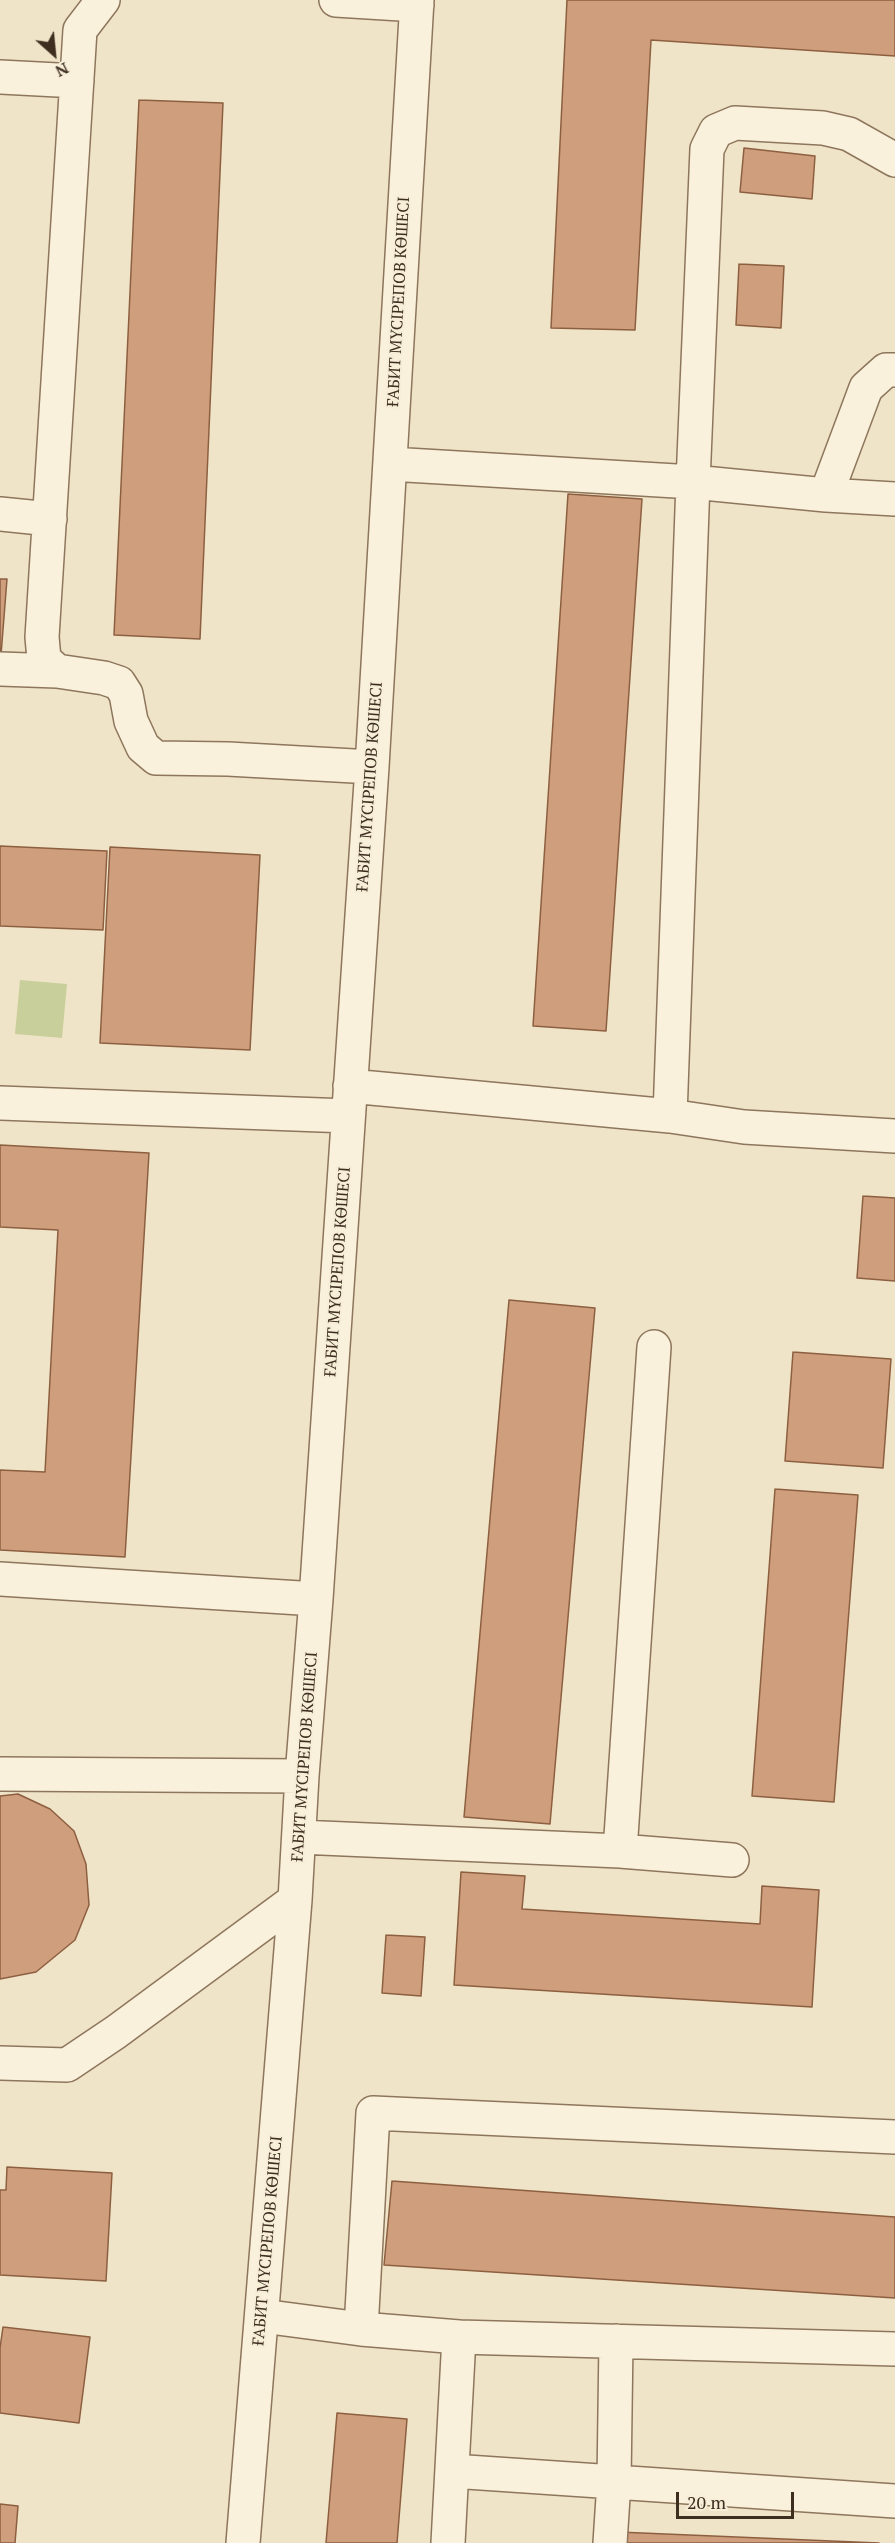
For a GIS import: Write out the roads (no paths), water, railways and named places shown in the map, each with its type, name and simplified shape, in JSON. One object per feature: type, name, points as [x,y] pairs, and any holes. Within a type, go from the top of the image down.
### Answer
[{"type":"street","points":[[57,671],[44,660],[42,637],[80,30],[103,0]]},
{"type":"street","points":[[336,0],[417,3]]},
{"type":"street","name":"ҒАБИТ МҮСІРЕПОВ КӨШЕСІ","points":[[243,2543],[295,1900],[316,1599],[372,767],[417,3]]},
{"type":"street","points":[[0,77],[77,81]]},
{"type":"street","points":[[670,1116],[707,149],[716,131],[735,123],[823,128],[849,134],[895,160]]},
{"type":"street","points":[[826,495],[866,388],[886,370],[895,370]]},
{"type":"street","points":[[390,464],[693,482],[826,495],[895,499]]},
{"type":"street","points":[[0,514],[50,519]]},
{"type":"street","points":[[0,669],[57,671],[104,678],[119,683],[126,694],[131,722],[143,747],[156,758],[228,759],[372,767]]},
{"type":"street","points":[[0,1103],[349,1101],[670,1116],[744,1127],[895,1136]]},
{"type":"street","points":[[620,1851],[654,1347]]},
{"type":"street","points":[[0,1579],[316,1599]]},
{"type":"street","points":[[0,1774],[302,1776]]},
{"type":"street","points":[[299,1837],[620,1851],[732,1860]]},
{"type":"street","points":[[0,2063],[66,2065],[116,2032],[295,1900]]},
{"type":"street","points":[[361,2329],[374,2113],[895,2137]]},
{"type":"street","points":[[262,2316],[361,2329],[459,2337],[895,2349]]},
{"type":"street","points":[[448,2543],[459,2337]]},
{"type":"street","points":[[610,2543],[615,2482],[616,2341]]},
{"type":"street","points":[[452,2471],[895,2501]]}]
